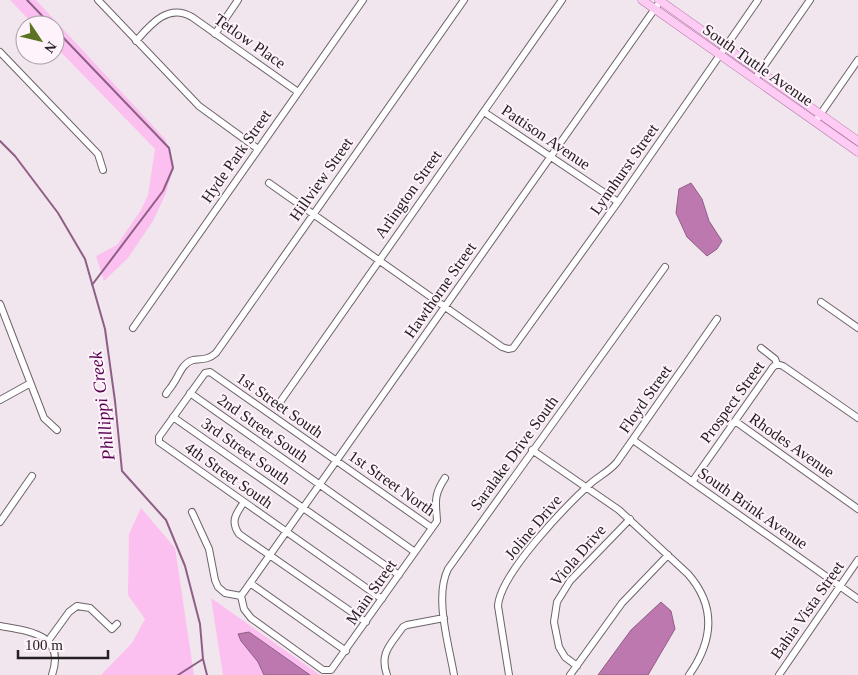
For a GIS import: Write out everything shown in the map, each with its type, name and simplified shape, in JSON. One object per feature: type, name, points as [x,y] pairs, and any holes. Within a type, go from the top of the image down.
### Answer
[{"type":"main road","name":"South Tuttle Avenue","points":[[642,0],[858,152]]},
{"type":"main road","name":"South Tuttle Avenue","points":[[660,0],[858,141]]},
{"type":"street","points":[[98,0],[199,106],[258,148]]},
{"type":"street","points":[[215,34],[238,0]]},
{"type":"street","name":"Hyde Park Street","points":[[133,328],[363,0]]},
{"type":"street","name":"Hillview Street","points":[[166,394],[174,384],[177,376],[191,361],[204,360],[216,353],[464,0]]},
{"type":"street","name":"Arlington Street","points":[[278,405],[562,0]]},
{"type":"street","name":"Hawthorne Street","points":[[242,596],[660,0]]},
{"type":"street","name":"Lynnhurst Street","points":[[445,306],[502,347],[508,349],[516,345],[758,0]]},
{"type":"street","points":[[755,79],[810,0]]},
{"type":"street","name":"Tetlow Place","points":[[136,40],[158,18],[177,12],[188,15],[298,92]]},
{"type":"street","points":[[0,52],[98,154],[103,170]]},
{"type":"street","points":[[815,122],[858,60]]},
{"type":"street","name":"Pattison Avenue","points":[[484,112],[618,202]]},
{"type":"street","points":[[269,183],[445,306]]},
{"type":"street","name":"Saralake Drive South","points":[[454,675],[441,595],[448,569],[665,266]]},
{"type":"street","points":[[821,302],[858,328]]},
{"type":"street","points":[[0,304],[29,384],[44,418],[57,430]]},
{"type":"street","name":"Floyd Street","points":[[587,488],[612,468],[717,319]]},
{"type":"street","points":[[762,348],[775,359],[777,364],[783,366],[858,418]]},
{"type":"street","name":"Prospect Street","points":[[692,482],[777,364]]},
{"type":"street","name":"1st Street South","points":[[190,393],[207,372],[336,461]]},
{"type":"street","points":[[0,400],[29,384]]},
{"type":"street","points":[[173,417],[190,393]]},
{"type":"street","name":"2nd Street South","points":[[190,393],[416,552]]},
{"type":"street","name":"4th Street South","points":[[173,417],[158,439],[159,442],[382,599]]},
{"type":"street","name":"3rd Street South","points":[[173,417],[399,576]]},
{"type":"street","name":"Rhodes Avenue","points":[[735,421],[858,509]]},
{"type":"street","name":"South Brink Avenue","points":[[633,440],[858,599]]},
{"type":"street","points":[[532,450],[630,519],[688,574],[697,585],[703,597],[708,615],[708,629],[706,642],[698,662],[689,675]]},
{"type":"street","name":"1st Street North","points":[[336,461],[432,528]]},
{"type":"street","points":[[0,522],[32,476]]},
{"type":"street","points":[[432,528],[436,522],[434,505],[436,494],[445,478]]},
{"type":"street","name":"Joline Drive","points":[[509,675],[498,606],[500,592],[530,547],[587,488]]},
{"type":"street","points":[[244,502],[234,516],[236,530],[242,538],[366,622]]},
{"type":"street","points":[[192,512],[209,549],[218,587],[225,593],[242,596]]},
{"type":"street","name":"Viola Drive","points":[[577,666],[565,657],[559,648],[554,622],[556,602],[570,581],[630,519]]},
{"type":"street","name":"Main Street","points":[[242,596],[244,609],[250,618],[324,670],[331,670],[432,528]]},
{"type":"street","points":[[570,675],[622,603],[668,555]]},
{"type":"street","name":"Bahia Vista Street","points":[[779,675],[858,560]]},
{"type":"street","points":[[250,583],[346,651]]},
{"type":"street","points":[[48,641],[68,612],[77,606],[90,608],[112,629],[117,624]]},
{"type":"street","points":[[387,675],[384,658],[387,650],[404,626],[444,618]]},
{"type":"street","points":[[0,626],[40,634],[48,641],[53,651],[52,675]]},
{"type":"shaded area","points":[[10,0],[36,0],[50,15],[24,15]]},
{"type":"shaded area","points":[[65,31],[165,139],[174,165],[166,193],[153,221],[128,258],[104,281],[96,256],[117,245],[141,210],[148,195],[155,149],[65,56]]},
{"type":"shaded area","points":[[691,183],[702,199],[709,221],[722,241],[717,249],[707,256],[687,237],[676,213],[679,189]]},
{"type":"shaded area","points":[[141,508],[175,548],[194,675],[101,675],[132,643],[145,619],[128,595],[129,534]]},
{"type":"shaded area","points":[[211,598],[320,675],[310,675],[249,632],[241,641],[258,662],[264,675],[223,675]]},
{"type":"shaded area","points":[[661,602],[671,611],[675,629],[648,675],[598,675],[631,630]]},
{"type":"shaded area","points":[[249,632],[310,675],[264,675],[258,662],[241,641],[238,634]]},
{"type":"waterway","points":[[27,0],[41,15]]},
{"type":"waterway","points":[[65,39],[169,148],[173,168],[163,191],[92,285]]},
{"type":"waterway","name":"Phillippi Creek","points":[[0,141],[15,156],[58,213],[85,259],[105,329],[122,471],[166,520],[185,566],[200,624],[203,659],[207,675]]},
{"type":"waterway","points":[[178,675],[203,659]]}]
